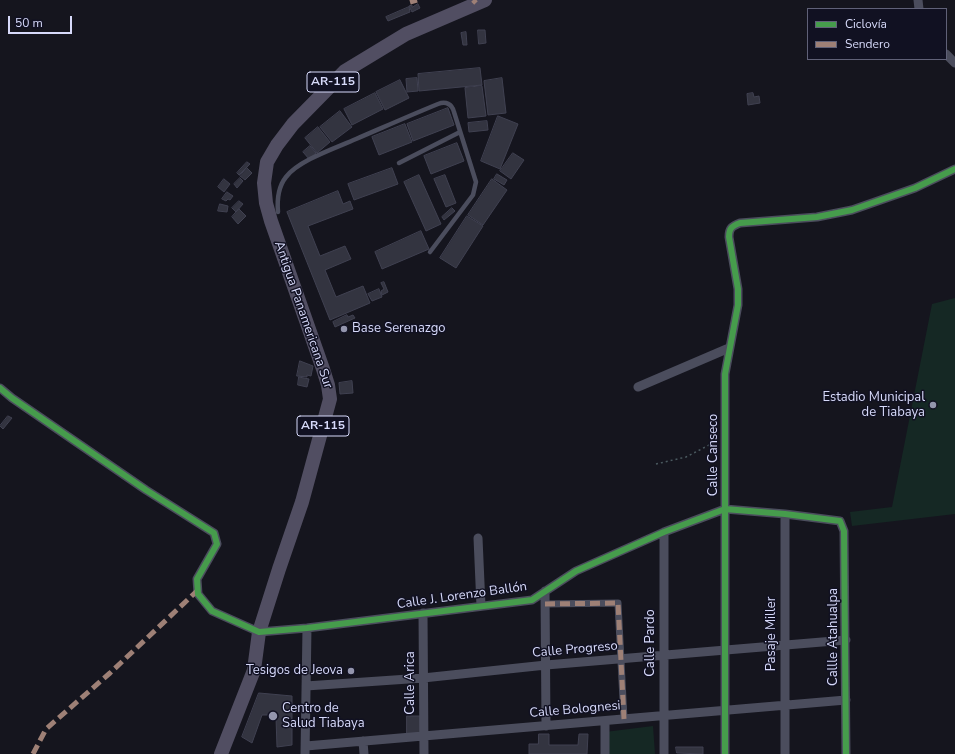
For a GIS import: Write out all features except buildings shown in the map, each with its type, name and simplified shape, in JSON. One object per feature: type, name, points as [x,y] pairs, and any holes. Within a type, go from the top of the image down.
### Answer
[{"type":"main road","name":"Antigua Panamericana Sur","points":[[221,754],[254,670],[259,632],[302,502],[330,400],[328,385],[323,369],[266,203],[264,183],[267,162],[277,145],[293,124],[345,71],[406,34],[485,0]]},
{"type":"street","points":[[947,55],[955,63]]},
{"type":"street","name":"Calle Canseco","points":[[725,754],[725,374],[738,305],[738,289],[729,231],[733,225],[740,222],[817,217],[852,210],[915,188],[955,169]]},
{"type":"street","points":[[638,387],[729,348]]},
{"type":"street","points":[[2,391],[139,486],[214,533],[217,544],[197,579],[198,594],[212,611],[259,632]]},
{"type":"street","name":"Calle J. Lorenzo Ballón","points":[[259,632],[307,628],[532,600],[576,571],[664,532],[725,509],[785,514],[840,521]]},
{"type":"street","name":"Pasaje Miller","points":[[785,514],[785,754]]},
{"type":"street","name":"Callle Atahualpa","points":[[840,521],[844,531],[846,754]]},
{"type":"street","name":"Calle Pardo","points":[[664,532],[664,754]]},
{"type":"street","points":[[478,538],[481,606]]},
{"type":"street","points":[[545,591],[546,726]]},
{"type":"street","points":[[546,604],[618,603],[624,719]]},
{"type":"street","name":"Calle Arica","points":[[423,613],[424,754]]},
{"type":"street","points":[[306,750],[307,628]]},
{"type":"street","name":"Calle Progreso","points":[[306,686],[423,678],[546,665],[846,640]]},
{"type":"street","name":"Calle Bolognesi","points":[[306,750],[363,741],[846,700]]},
{"type":"street","points":[[605,721],[605,754]]},
{"type":"street","points":[[363,741],[364,754]]},
{"type":"lane","points":[[278,212],[278,197],[282,183],[297,167],[320,155],[442,102],[448,103],[453,108],[476,186],[473,195],[430,252]]},
{"type":"lane","points":[[399,163],[460,132]]},
{"type":"path","points":[[656,464],[686,457],[725,436]]},
{"type":"green space","name":"Estadio Municipal de Tiabaya","points":[[955,298],[955,514],[852,526],[850,512],[892,507],[932,304]]},
{"type":"green space","points":[[653,726],[655,754],[605,754],[605,732]]},
{"type":"marked path","points":[[410,2],[417,0]]},
{"type":"marked path","points":[[473,0],[476,3]]},
{"type":"marked path","points":[[33,754],[46,729],[110,673],[198,590]]},
{"type":"marked path","points":[[545,604],[618,603],[624,719]]},
{"type":"cycle path","points":[[725,754],[725,374],[738,305],[738,289],[729,237],[730,229],[740,223],[817,217],[852,210],[915,188],[955,169]]},
{"type":"cycle path","points":[[0,388],[12,398],[146,490],[214,533],[217,544],[197,579],[198,594],[212,611],[259,632],[307,628],[532,600],[576,571],[664,532],[725,509],[785,514],[840,521],[844,531],[846,754]]},
{"type":"place","name":"Base Serenazgo","points":[[344,329]]},
{"type":"place","name":"Estadio Municipal de Tiabaya","points":[[933,405]]},
{"type":"place","name":"Tesigos de Jeova","points":[[351,671]]},
{"type":"place","name":"Centro de Salud Tiabaya","points":[[273,716]]}]
